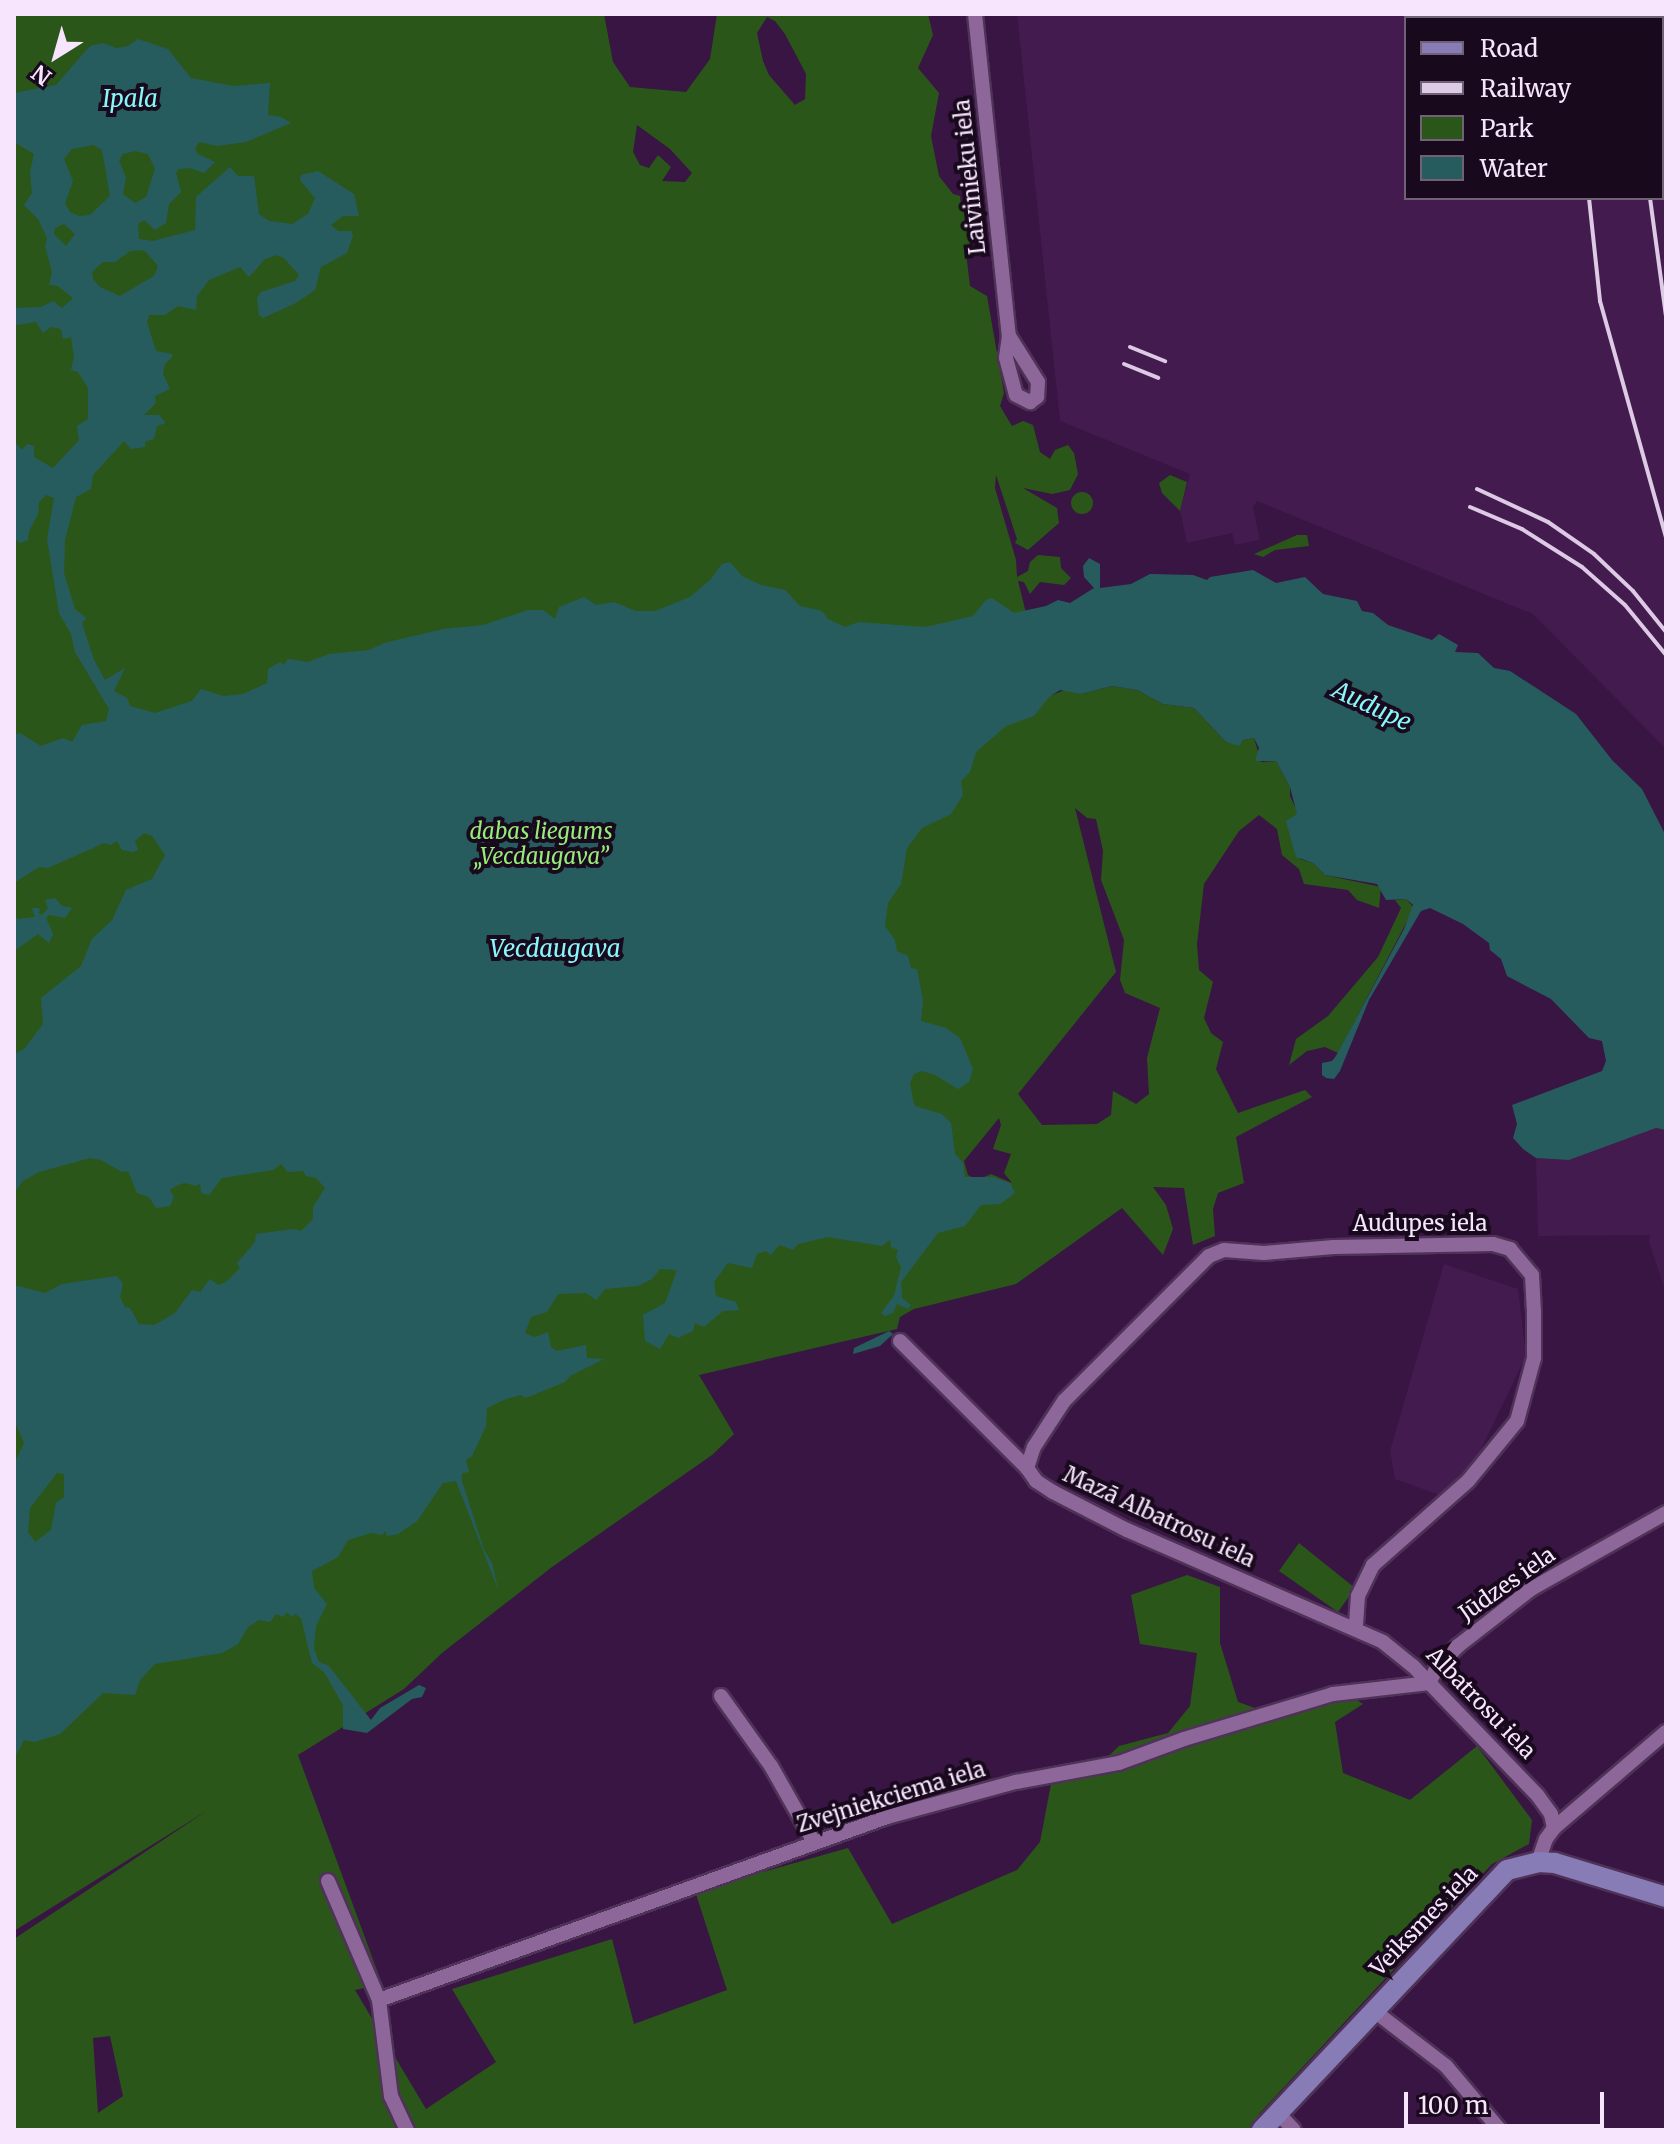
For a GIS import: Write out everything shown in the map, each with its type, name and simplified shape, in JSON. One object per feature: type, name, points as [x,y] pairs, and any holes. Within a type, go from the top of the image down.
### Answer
[{"type":"main road","points":[[1538,1862],[1555,1863],[1666,1897]]},
{"type":"main road","name":"Veiksmes iela","points":[[1262,2130],[1494,1881],[1507,1870],[1538,1862]]},
{"type":"street","name":"Laivinieku iela","points":[[975,14],[1009,336]]},
{"type":"street","name":"Audupes iela","points":[[1027,1468],[1034,1447],[1064,1401],[1209,1256],[1224,1250],[1264,1253],[1334,1247],[1493,1244],[1510,1249],[1532,1275],[1534,1310],[1534,1358],[1517,1421],[1468,1481],[1373,1565],[1358,1596],[1356,1627]]},
{"type":"street","name":"Mazā Albatrosu iela","points":[[900,1341],[1027,1468],[1036,1481],[1053,1492],[1113,1523],[1356,1627]]},
{"type":"street","name":"Jūdzes iela","points":[[1429,1683],[1437,1667],[1458,1646],[1531,1589],[1666,1513]]},
{"type":"street","name":"Albatrosu iela","points":[[1356,1627],[1383,1642],[1429,1683],[1538,1796],[1551,1814],[1554,1828]]},
{"type":"street","name":"Zvejniekciema iela","points":[[379,2000],[887,1817],[1016,1782],[1119,1763],[1184,1739],[1333,1694],[1429,1683]]},
{"type":"street","points":[[721,1696],[763,1754],[814,1842]]},
{"type":"street","points":[[1538,1862],[1546,1839],[1554,1828],[1666,1732]]},
{"type":"street","points":[[328,1881],[379,2000],[391,2096],[407,2130]]},
{"type":"street","points":[[1373,2010],[1446,2066],[1500,2130]]},
{"type":"street","points":[[1278,2113],[1294,2130]]},
{"type":"shaded area","points":[[1017,14],[1666,14],[1666,749],[1533,614],[1257,501],[1253,507],[1260,540],[1235,545],[1232,533],[1187,543],[1180,511],[1190,474],[1060,421]]},
{"type":"shaded area","points":[[1656,1128],[1666,1130],[1666,1293],[1649,1242],[1650,1235],[1538,1236],[1536,1158],[1569,1160]]},
{"type":"shaded area","points":[[1444,1264],[1518,1289],[1526,1356],[1476,1460],[1440,1495],[1395,1479],[1390,1451]]},
{"type":"green space","name":"dabas liegums „Vecdaugava”","points":[[14,14],[604,14],[613,62],[630,87],[686,92],[710,59],[717,14],[928,14],[933,35],[918,68],[939,93],[931,136],[939,176],[953,194],[960,196],[961,204],[978,224],[966,252],[970,286],[987,296],[1004,393],[1000,406],[1012,426],[1023,421],[1033,425],[1040,452],[1050,459],[1055,450],[1068,445],[1074,453],[1078,474],[1070,490],[1052,494],[1023,488],[1057,508],[1059,523],[1028,550],[1015,543],[1017,539],[996,475],[995,488],[1016,560],[1017,577],[1028,571],[1030,562],[1038,555],[1060,557],[1061,568],[1071,578],[1064,585],[1040,582],[1030,594],[1024,582],[1018,581],[1047,697],[1067,689],[1081,694],[1112,686],[1137,690],[1163,704],[1194,708],[1226,742],[1239,745],[1243,740],[1254,738],[1261,762],[1276,761],[1290,787],[1290,796],[1297,811],[1300,859],[1313,863],[1325,875],[1381,887],[1379,908],[1357,900],[1348,890],[1304,884],[1299,869],[1282,855],[1277,829],[1259,815],[1239,831],[1204,884],[1197,944],[1199,970],[1213,982],[1204,1018],[1211,1033],[1223,1042],[1216,1069],[1238,1113],[1305,1090],[1312,1097],[1236,1137],[1244,1183],[1218,1193],[1213,1209],[1215,1236],[1193,1245],[1184,1188],[1153,1187],[1166,1205],[1173,1229],[1163,1255],[1122,1208],[1016,1284],[914,1309],[900,1317],[897,1329],[699,1375],[734,1434],[712,1455],[552,1567],[442,1653],[404,1689],[298,1755],[382,1984],[355,1990],[426,2109],[496,2062],[452,1989],[612,1939],[634,2024],[727,1990],[695,1891],[848,1848],[892,1924],[1017,1870],[1040,1842],[1051,1784],[1089,1775],[1119,1746],[1168,1733],[1190,1706],[1197,1653],[1140,1644],[1131,1595],[1187,1575],[1220,1587],[1220,1643],[1238,1702],[1278,1716],[1350,1696],[1363,1704],[1335,1722],[1343,1773],[1410,1800],[1477,1746],[1532,1820],[1529,1844],[1492,1864],[1259,2114],[1270,2130],[14,2130],[14,1939],[208,1810],[14,1931]],"holes":[[[767,17],[775,21],[785,34],[806,74],[805,99],[795,105],[769,75],[757,33]],[[637,125],[670,149],[692,173],[685,182],[662,181],[671,167],[658,155],[649,168],[640,165],[633,152]],[[1075,808],[1087,818],[1096,819],[1103,851],[1101,880],[1124,940],[1120,980],[1125,993],[1160,1008],[1147,1058],[1149,1094],[1136,1104],[1113,1091],[1111,1115],[1097,1124],[1042,1125],[1018,1094],[1116,972]],[[999,1118],[1001,1125],[993,1149],[1011,1154],[1004,1173],[1012,1183],[991,1174],[977,1180],[968,1175],[964,1161]],[[110,2036],[123,2096],[98,2113],[93,2038]]]},
{"type":"green space","points":[[1170,475],[1187,482],[1180,511],[1162,493],[1159,483]]},
{"type":"green space","points":[[1082,492],[1090,495],[1093,503],[1090,511],[1082,514],[1074,511],[1071,503],[1074,495]]},
{"type":"green space","points":[[1297,535],[1307,535],[1309,546],[1275,550],[1263,557],[1254,554]]},
{"type":"green space","points":[[1406,899],[1414,908],[1338,1053],[1325,1047],[1307,1051],[1289,1065],[1296,1039],[1328,1016],[1378,957],[1401,908],[1395,900]]},
{"type":"green space","points":[[1299,1543],[1355,1588],[1338,1612],[1279,1571]]},
{"type":"water","name":"Vecdaugava","points":[[138,39],[168,49],[191,78],[233,86],[270,83],[268,115],[291,123],[246,142],[217,146],[199,142],[195,149],[198,154],[215,162],[204,173],[190,168],[179,169],[176,173],[181,192],[169,204],[166,223],[155,230],[144,220],[138,224],[139,239],[153,241],[195,230],[196,197],[230,167],[238,176],[254,176],[259,214],[269,221],[292,224],[308,214],[315,198],[300,180],[301,175],[318,171],[354,194],[359,216],[343,216],[331,225],[338,231],[351,231],[353,236],[347,253],[321,267],[315,290],[296,303],[263,318],[259,315],[257,298],[261,292],[295,281],[299,275],[284,258],[277,255],[265,259],[249,277],[240,267],[209,280],[197,296],[196,310],[178,306],[165,315],[149,315],[147,322],[156,351],[172,354],[172,357],[165,364],[163,374],[170,389],[155,396],[156,403],[144,415],[159,415],[166,423],[157,426],[154,439],[145,442],[145,447],[131,449],[124,441],[93,475],[91,489],[76,497],[65,540],[64,573],[75,609],[86,618],[82,623],[94,660],[105,680],[125,668],[114,691],[127,698],[130,706],[155,713],[192,701],[201,689],[223,696],[243,694],[267,683],[268,669],[280,662],[284,665],[288,659],[308,662],[329,654],[369,650],[384,643],[443,629],[483,625],[528,610],[543,610],[555,619],[559,607],[584,597],[596,605],[614,602],[636,611],[655,611],[690,597],[711,579],[722,564],[730,562],[742,576],[761,585],[785,590],[800,606],[822,611],[828,619],[845,627],[859,622],[924,627],[973,616],[986,600],[992,598],[1014,613],[1058,600],[1070,603],[1094,588],[1084,577],[1083,566],[1089,558],[1100,564],[1100,588],[1131,584],[1150,574],[1193,575],[1207,580],[1253,570],[1276,583],[1305,577],[1323,594],[1357,601],[1362,611],[1373,613],[1388,625],[1432,640],[1439,634],[1458,645],[1455,652],[1478,653],[1494,668],[1510,671],[1576,714],[1612,760],[1642,789],[1666,836],[1666,1130],[1656,1128],[1569,1160],[1536,1158],[1523,1149],[1513,1138],[1517,1124],[1512,1105],[1602,1071],[1606,1061],[1602,1041],[1589,1038],[1551,999],[1507,976],[1501,959],[1490,950],[1489,943],[1463,924],[1430,908],[1421,911],[1369,1000],[1340,1071],[1334,1079],[1326,1078],[1322,1075],[1322,1063],[1332,1061],[1336,1056],[1404,929],[1413,905],[1406,899],[1386,900],[1377,884],[1325,875],[1313,863],[1296,857],[1286,821],[1297,814],[1290,787],[1276,761],[1255,761],[1259,748],[1254,738],[1243,740],[1239,746],[1226,742],[1194,708],[1163,704],[1137,690],[1112,686],[1081,694],[1060,690],[1049,697],[1034,716],[1006,726],[976,752],[970,772],[961,781],[963,795],[951,814],[922,828],[907,848],[901,884],[888,903],[885,926],[895,940],[897,951],[908,956],[911,968],[917,969],[923,1001],[921,1021],[946,1028],[960,1038],[973,1069],[969,1082],[958,1089],[935,1075],[922,1071],[914,1074],[910,1083],[915,1106],[942,1114],[951,1123],[955,1154],[963,1163],[965,1177],[993,1177],[1010,1183],[1015,1193],[1000,1204],[981,1205],[965,1226],[938,1233],[901,1282],[902,1298],[911,1305],[908,1309],[897,1304],[893,1313],[885,1316],[881,1313],[894,1296],[901,1267],[896,1257],[898,1250],[891,1247],[890,1240],[882,1246],[828,1237],[798,1244],[793,1250],[779,1245],[771,1255],[766,1251],[757,1254],[752,1268],[728,1263],[714,1282],[716,1296],[736,1302],[739,1310],[723,1311],[704,1327],[695,1323],[693,1331],[678,1338],[669,1334],[660,1349],[645,1341],[643,1315],[665,1303],[677,1270],[660,1269],[652,1279],[638,1286],[605,1289],[596,1300],[586,1293],[558,1294],[547,1312],[531,1317],[525,1333],[535,1337],[548,1332],[551,1347],[557,1351],[586,1345],[587,1358],[604,1359],[570,1376],[565,1382],[526,1398],[521,1395],[487,1408],[486,1426],[472,1456],[466,1460],[469,1472],[462,1473],[498,1589],[456,1481],[443,1483],[417,1521],[398,1534],[387,1536],[385,1531],[382,1535],[371,1533],[348,1540],[338,1557],[312,1571],[314,1588],[327,1604],[316,1626],[314,1649],[319,1662],[329,1666],[371,1720],[380,1708],[419,1685],[426,1688],[422,1697],[412,1699],[367,1733],[343,1729],[343,1705],[324,1672],[312,1663],[301,1618],[295,1614],[292,1617],[287,1612],[283,1617],[276,1614],[270,1622],[259,1620],[248,1627],[238,1644],[222,1653],[155,1664],[140,1680],[135,1695],[103,1693],[60,1734],[35,1742],[24,1740],[14,1759],[14,1464],[24,1443],[14,1420],[14,1285],[45,1293],[62,1284],[117,1276],[123,1284],[120,1297],[125,1307],[130,1308],[139,1324],[154,1325],[175,1313],[192,1290],[200,1292],[210,1279],[218,1285],[226,1282],[240,1268],[237,1263],[255,1242],[256,1234],[294,1229],[301,1231],[313,1219],[313,1207],[325,1188],[316,1178],[306,1176],[303,1171],[288,1172],[281,1164],[273,1170],[222,1178],[209,1195],[201,1193],[200,1183],[197,1186],[184,1183],[170,1190],[174,1197],[170,1206],[156,1208],[149,1197],[137,1193],[128,1171],[122,1172],[101,1160],[90,1158],[39,1172],[23,1181],[14,1193],[14,1054],[24,1049],[43,1024],[41,998],[81,966],[92,939],[112,920],[126,890],[152,879],[165,855],[152,836],[144,833],[135,841],[138,850],[133,852],[122,850],[117,841],[111,845],[104,843],[48,868],[39,867],[14,883],[14,735],[20,733],[41,746],[63,738],[72,742],[82,725],[106,721],[109,709],[75,652],[71,634],[59,613],[47,539],[54,498],[46,495],[39,502],[28,540],[20,543],[14,538],[14,441],[22,450],[27,444],[34,446],[34,457],[53,468],[79,440],[77,426],[88,419],[88,388],[78,372],[71,370],[74,357],[71,337],[63,339],[61,329],[51,327],[43,333],[36,322],[16,325],[14,334],[14,308],[41,307],[53,301],[62,308],[73,298],[58,286],[49,285],[52,272],[45,246],[47,238],[38,219],[24,205],[32,193],[30,172],[34,154],[14,142],[14,93],[56,85],[90,46],[103,43],[116,48],[128,46]],"holes":[[[94,145],[102,150],[110,196],[90,215],[79,216],[70,212],[65,203],[73,181],[64,159],[72,149]],[[135,151],[148,154],[155,169],[146,197],[135,203],[123,194],[126,178],[119,160],[123,154]],[[64,224],[75,234],[66,246],[54,234],[55,228]],[[140,250],[145,251],[158,266],[154,276],[120,296],[100,287],[93,279],[92,272],[103,262],[115,262],[130,251]],[[57,1473],[64,1474],[64,1497],[56,1503],[51,1530],[35,1542],[28,1532],[30,1508]]]},
{"type":"water","points":[[55,898],[62,906],[72,908],[65,918],[49,915],[46,918],[53,934],[49,943],[38,934],[14,951],[14,916],[18,919],[35,917],[32,908],[41,909],[38,913],[42,915],[48,908],[45,900]]},
{"type":"water","points":[[889,1331],[893,1334],[880,1346],[853,1354],[854,1348]]},
{"type":"railway","points":[[1664,64],[1666,78]]},
{"type":"railway","points":[[1589,200],[1600,301],[1666,537]]},
{"type":"railway","points":[[1650,200],[1666,316]]},
{"type":"railway","points":[[1130,347],[1165,361]]},
{"type":"railway","points":[[1124,364],[1158,378]]},
{"type":"railway","points":[[1477,489],[1548,522],[1594,554],[1633,591],[1666,632]]},
{"type":"railway","points":[[1470,507],[1522,529],[1582,567],[1625,605],[1666,655]]},
{"type":"water label","name":"Ipala","points":[[130,99]]},
{"type":"water label","name":"Audupe","points":[[1372,706]]}]
